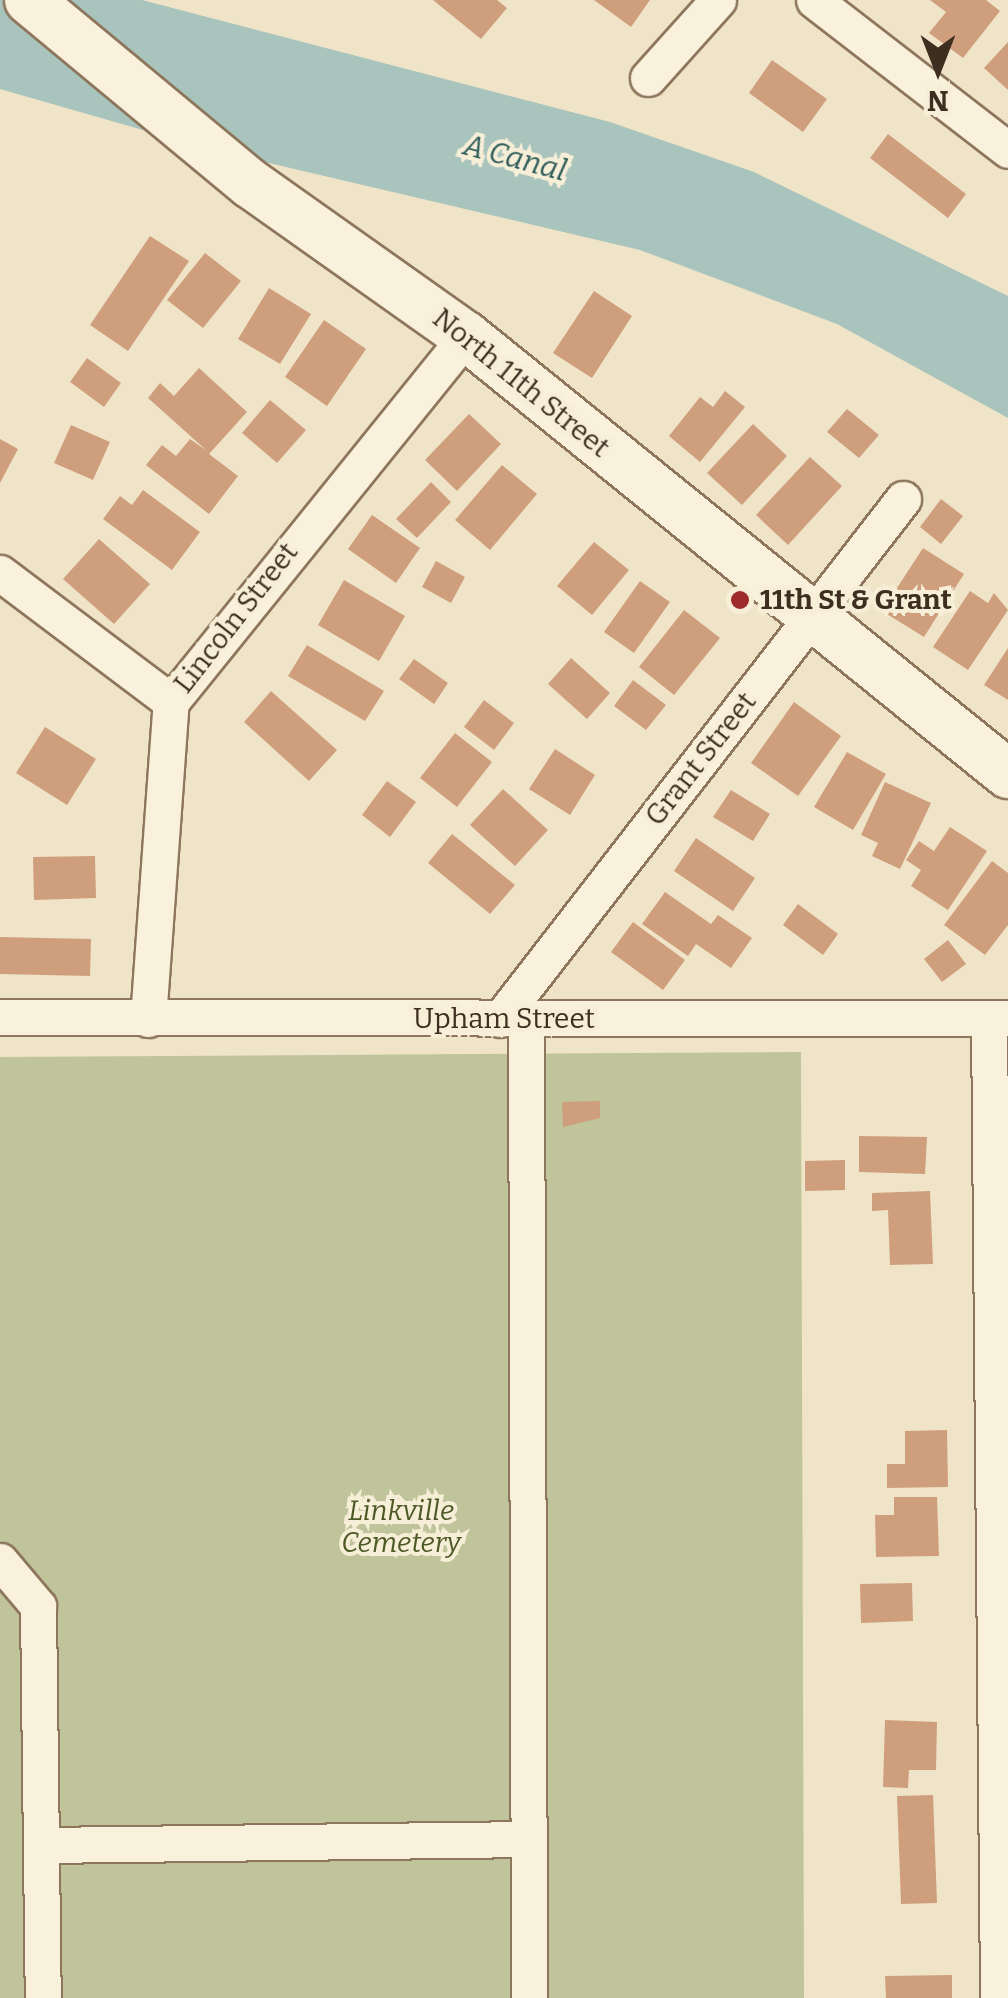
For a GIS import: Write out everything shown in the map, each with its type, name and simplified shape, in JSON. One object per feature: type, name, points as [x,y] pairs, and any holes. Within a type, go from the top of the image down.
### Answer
[{"type":"main road","name":"North 11th Street","points":[[29,0],[251,184],[466,336],[1008,774]]},
{"type":"street","points":[[648,78],[718,0]]},
{"type":"street","points":[[814,0],[1008,150]]},
{"type":"street","name":"Lincoln Street","points":[[148,1018],[171,702],[466,336]]},
{"type":"street","name":"Grant Street","points":[[513,1018],[903,500]]},
{"type":"street","points":[[0,573],[171,702]]},
{"type":"street","name":"Upham Street","points":[[0,1017],[998,1019]]},
{"type":"street","points":[[513,1018],[528,1998]]},
{"type":"street","points":[[998,1019],[998,1998]]},
{"type":"street","points":[[0,1561],[38,1606],[43,1998]]},
{"type":"street","points":[[41,1845],[528,1838]]},
{"type":"green space","name":"Linkville Cemetery","points":[[801,1052],[804,1998],[0,1998],[0,1057]]},
{"type":"water","name":"A Canal","points":[[0,0],[142,0],[610,122],[754,172],[1008,296],[1008,418],[837,324],[640,250],[209,149],[0,89]]},
{"type":"building","points":[[433,0],[497,0],[507,8],[481,39]]},
{"type":"building","points":[[594,0],[650,0],[631,27]]},
{"type":"building","points":[[930,0],[986,0],[1000,11],[963,58],[929,33],[946,12]]},
{"type":"building","points":[[1008,42],[1008,90],[984,68]]},
{"type":"building","points":[[772,60],[827,99],[803,132],[749,93]]},
{"type":"building","points":[[888,134],[966,194],[948,218],[870,158]]},
{"type":"building","points":[[150,236],[189,261],[128,351],[90,325]]},
{"type":"building","points":[[205,253],[241,281],[203,328],[167,300]]},
{"type":"building","points":[[269,288],[311,314],[280,364],[238,339]]},
{"type":"building","points":[[594,291],[632,316],[592,378],[553,353]]},
{"type":"building","points":[[324,320],[366,349],[327,406],[285,377]]},
{"type":"building","points":[[87,358],[121,383],[104,407],[70,382]]},
{"type":"building","points":[[199,368],[247,412],[209,454],[238,476],[209,514],[146,465],[162,445],[176,456],[190,439],[206,450],[148,398],[160,383],[174,396]]},
{"type":"building","points":[[725,391],[745,407],[700,462],[669,436],[700,397],[713,407]]},
{"type":"building","points":[[270,400],[306,430],[277,463],[242,433]]},
{"type":"building","points":[[847,409],[879,435],[859,458],[827,432]]},
{"type":"building","points":[[469,414],[501,444],[457,491],[425,460]]},
{"type":"building","points":[[753,424],[787,456],[742,505],[707,473]]},
{"type":"building","points":[[71,425],[110,442],[93,480],[54,463]]},
{"type":"building","points":[[0,439],[18,449],[0,483]]},
{"type":"building","points":[[810,457],[842,486],[788,545],[756,515]]},
{"type":"building","points":[[502,465],[537,494],[490,550],[455,520]]},
{"type":"building","points":[[431,482],[451,502],[417,538],[396,519]]},
{"type":"building","points":[[143,490],[200,532],[172,570],[103,519],[120,496],[132,505]]},
{"type":"building","points":[[941,499],[963,516],[941,544],[920,527]]},
{"type":"building","points":[[372,515],[420,548],[396,583],[348,549]]},
{"type":"building","points":[[99,539],[150,584],[114,624],[63,579]]},
{"type":"building","points":[[594,542],[629,570],[592,615],[557,586]]},
{"type":"building","points":[[923,548],[964,574],[924,637],[882,611]]},
{"type":"building","points":[[436,561],[465,577],[451,603],[422,587]]},
{"type":"building","points":[[344,580],[405,616],[379,661],[318,625]]},
{"type":"building","points":[[640,581],[670,602],[634,653],[604,632]]},
{"type":"building","points":[[970,591],[988,603],[994,593],[1008,610],[968,670],[933,647]]},
{"type":"building","points":[[684,610],[720,638],[674,695],[639,667]]},
{"type":"building","points":[[307,645],[384,691],[365,721],[288,676]]},
{"type":"building","points":[[1008,648],[1008,700],[984,685]]},
{"type":"building","points":[[571,658],[610,693],[587,719],[548,684]]},
{"type":"building","points":[[414,659],[448,683],[434,704],[399,679]]},
{"type":"building","points":[[633,680],[666,705],[646,730],[614,706]]},
{"type":"building","points":[[271,691],[337,750],[309,781],[244,722]]},
{"type":"building","points":[[484,700],[514,723],[494,750],[464,727]]},
{"type":"building","points":[[794,702],[841,736],[798,796],[751,763]]},
{"type":"building","points":[[45,727],[96,759],[67,805],[16,773]]},
{"type":"building","points":[[455,733],[492,762],[457,807],[420,778]]},
{"type":"building","points":[[555,749],[595,775],[570,815],[529,789]]},
{"type":"building","points":[[847,752],[886,774],[853,830],[814,807]]},
{"type":"building","points":[[387,781],[416,802],[390,837],[362,815]]},
{"type":"building","points":[[885,782],[931,803],[900,869],[872,856],[878,843],[861,835]]},
{"type":"building","points":[[503,789],[548,830],[515,866],[470,825]]},
{"type":"building","points":[[731,790],[770,814],[753,841],[713,817]]},
{"type":"building","points":[[950,827],[987,851],[948,910],[911,886],[921,870],[906,860],[919,841],[934,851]]},
{"type":"building","points":[[452,834],[515,885],[490,914],[428,863]]},
{"type":"building","points":[[696,838],[755,878],[733,911],[674,871]]},
{"type":"building","points":[[95,856],[96,898],[34,900],[33,857]]},
{"type":"building","points":[[992,861],[1008,873],[1008,925],[985,955],[944,925]]},
{"type":"building","points":[[665,892],[711,924],[718,915],[752,938],[731,968],[696,944],[688,956],[642,924]]},
{"type":"building","points":[[798,904],[838,934],[823,955],[783,925]]},
{"type":"building","points":[[633,922],[685,960],[663,990],[611,952]]},
{"type":"building","points":[[0,937],[91,939],[90,976],[0,974]]},
{"type":"building","points":[[948,940],[966,964],[942,982],[924,959]]},
{"type":"building","points":[[600,1101],[600,1118],[563,1127],[562,1102]]},
{"type":"building","points":[[859,1136],[927,1137],[925,1174],[859,1172]]},
{"type":"building","points":[[845,1160],[845,1190],[805,1191],[805,1161]]},
{"type":"building","points":[[930,1191],[933,1264],[890,1265],[888,1210],[872,1211],[872,1193]]},
{"type":"building","points":[[947,1430],[948,1487],[887,1488],[887,1464],[905,1464],[905,1431]]},
{"type":"building","points":[[894,1497],[937,1497],[939,1556],[876,1557],[875,1515],[894,1515]]},
{"type":"building","points":[[912,1583],[913,1621],[861,1623],[860,1584]]},
{"type":"building","points":[[885,1720],[937,1722],[936,1770],[909,1770],[908,1788],[883,1787]]},
{"type":"building","points":[[933,1795],[937,1903],[901,1904],[897,1796]]},
{"type":"building","points":[[952,1975],[952,1998],[886,1998],[885,1976]]},
{"type":"place","name":"11th St & Grant","points":[[740,600]]}]
